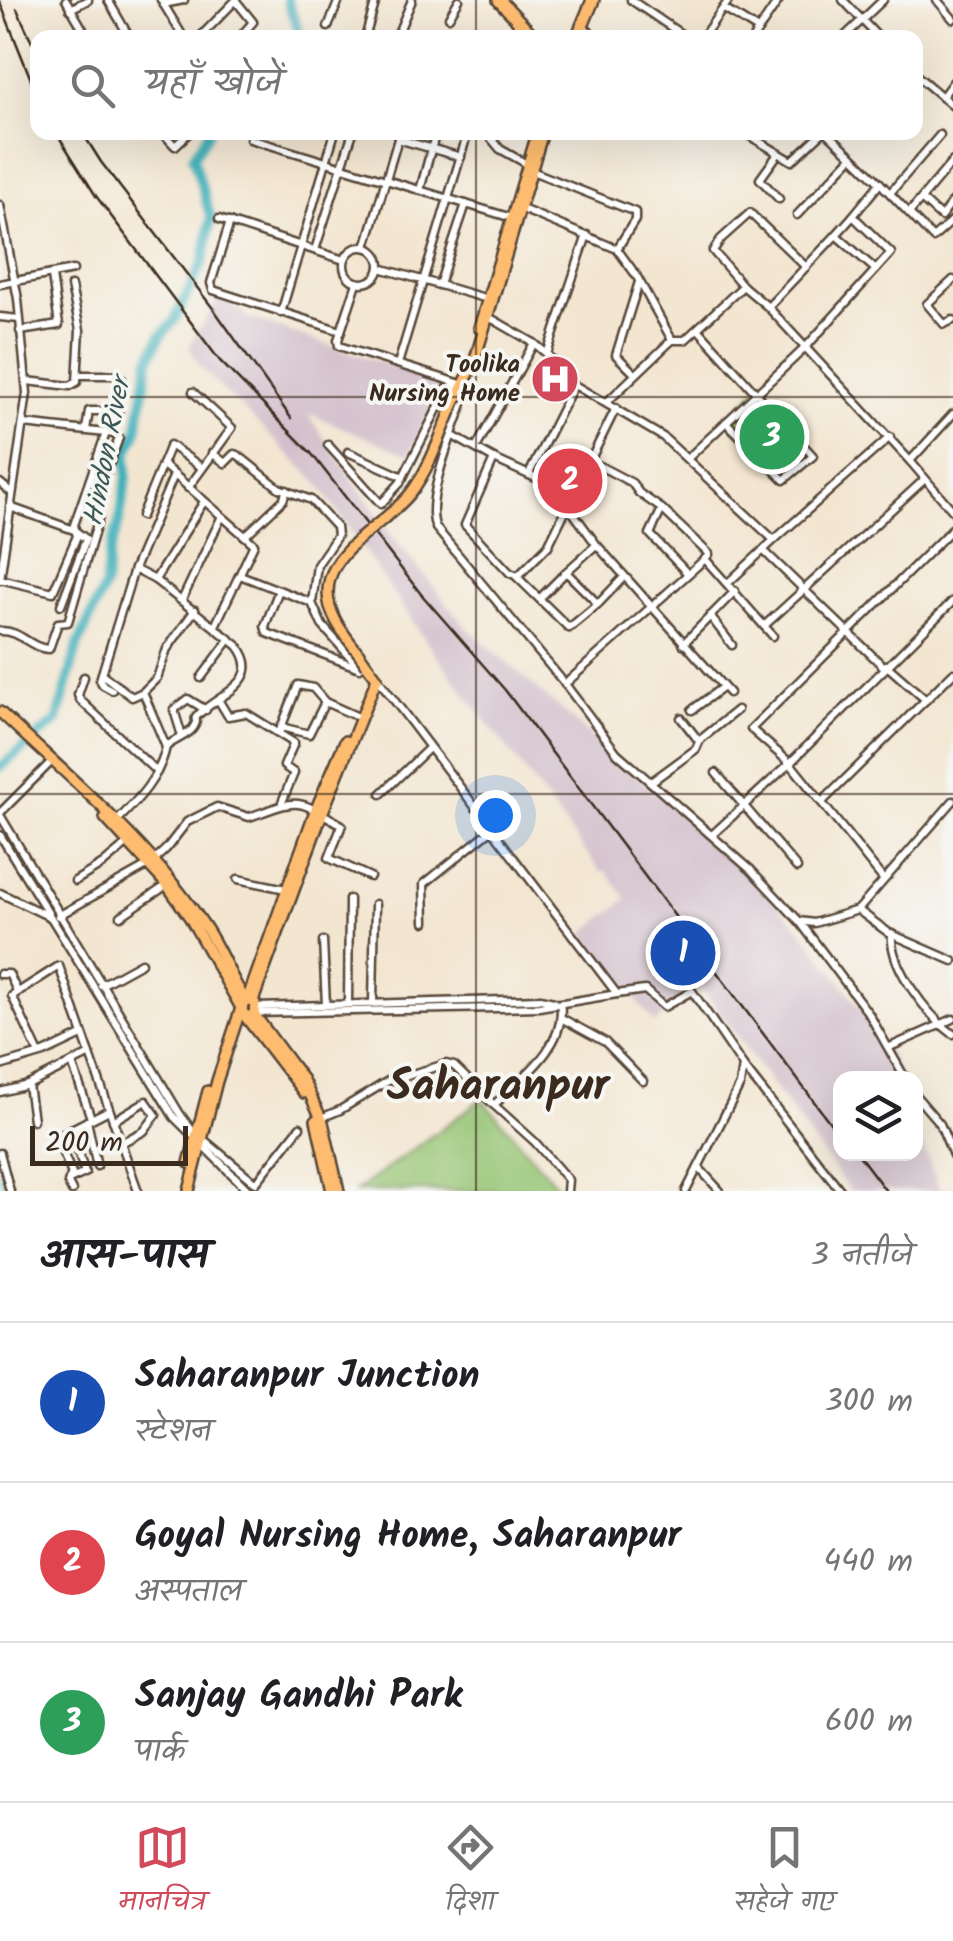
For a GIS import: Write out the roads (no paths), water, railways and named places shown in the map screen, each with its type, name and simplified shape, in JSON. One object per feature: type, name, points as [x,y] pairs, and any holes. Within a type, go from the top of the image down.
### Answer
[{"type":"highway","points":[[499,0],[527,30]]},
{"type":"highway","points":[[579,30],[590,0]]},
{"type":"main road","points":[[486,316],[538,140]]},
{"type":"main road","points":[[186,1191],[233,1028],[248,1008],[318,812],[370,694],[369,671],[333,614],[328,589],[334,564],[410,494],[466,379],[522,209],[529,168]]},
{"type":"main road","points":[[248,1008],[286,889],[356,716],[370,694]]},
{"type":"main road","points":[[0,712],[6,724],[116,821],[152,862],[207,928],[248,1008]]},
{"type":"main road","points":[[100,809],[152,862],[302,1088],[321,1121],[335,1191]]},
{"type":"street","points":[[66,0],[83,30]]},
{"type":"street","points":[[70,9],[88,0]]},
{"type":"street","points":[[108,0],[125,30]]},
{"type":"street","points":[[179,30],[162,2],[184,0]]},
{"type":"street","points":[[206,30],[236,0],[253,22],[246,30]]},
{"type":"street","points":[[328,27],[339,0]]},
{"type":"street","points":[[367,30],[376,0]]},
{"type":"street","points":[[399,30],[412,0]]},
{"type":"street","points":[[449,17],[459,0]]},
{"type":"street","points":[[631,0],[675,30]]},
{"type":"street","points":[[708,30],[730,0]]},
{"type":"street","points":[[758,30],[779,0]]},
{"type":"street","points":[[843,0],[872,30]]},
{"type":"street","points":[[851,30],[883,0]]},
{"type":"street","points":[[937,0],[953,19]]},
{"type":"street","points":[[724,9],[750,30]]},
{"type":"street","points":[[515,30],[519,21]]},
{"type":"street","points":[[923,81],[953,106]]},
{"type":"street","points":[[942,97],[953,82]]},
{"type":"street","points":[[890,193],[940,135]]},
{"type":"street","points":[[253,140],[512,218]]},
{"type":"street","points":[[281,312],[333,140]]},
{"type":"street","points":[[315,251],[350,140]]},
{"type":"street","points":[[366,248],[399,140]]},
{"type":"street","points":[[410,140],[461,157]]},
{"type":"street","points":[[420,190],[434,140]]},
{"type":"street","points":[[398,364],[466,140]]},
{"type":"street","points":[[492,140],[500,150],[529,168],[636,212],[617,249]]},
{"type":"street","points":[[755,140],[793,160],[816,140]]},
{"type":"street","points":[[834,140],[933,238],[953,220]]},
{"type":"street","points":[[778,154],[760,179],[779,198]]},
{"type":"street","points":[[798,215],[852,157]]},
{"type":"street","points":[[910,212],[953,161]]},
{"type":"street","points":[[768,307],[880,184]]},
{"type":"street","points":[[922,200],[940,217],[953,201]]},
{"type":"street","points":[[439,285],[466,204]]},
{"type":"street","points":[[0,205],[15,280],[27,381],[0,580],[53,592],[76,532],[74,525],[106,433],[114,427],[122,377],[78,375]]},
{"type":"street","points":[[522,209],[617,249],[672,340],[682,342],[698,330],[743,286]]},
{"type":"street","points":[[806,267],[750,212],[713,251],[890,437],[953,511]]},
{"type":"street","points":[[686,459],[804,348],[892,250],[853,216]]},
{"type":"street","points":[[219,219],[344,260]]},
{"type":"street","points":[[230,222],[210,287],[341,331]]},
{"type":"street","points":[[547,354],[587,234]]},
{"type":"street","points":[[836,235],[876,270]]},
{"type":"street","points":[[354,248],[366,248],[375,252],[380,268],[369,282],[357,283],[347,277],[344,260],[354,248]]},
{"type":"street","points":[[380,268],[488,299]]},
{"type":"street","points":[[0,284],[73,270]]},
{"type":"street","points":[[20,330],[59,325],[52,276]]},
{"type":"street","points":[[953,280],[927,304],[943,324],[953,320]]},
{"type":"street","points":[[634,374],[616,355],[639,281]]},
{"type":"street","points":[[357,283],[338,346],[466,379]]},
{"type":"street","points":[[27,381],[74,385],[80,330],[72,286]]},
{"type":"street","points":[[486,316],[534,343],[574,385],[662,437],[774,540]]},
{"type":"street","points":[[0,318],[19,319]]},
{"type":"street","points":[[698,330],[812,457],[784,480],[726,422]]},
{"type":"street","points":[[607,402],[672,340]]},
{"type":"street","points":[[476,448],[534,343]]},
{"type":"street","points":[[466,379],[464,398],[433,500],[434,523],[617,753],[712,835],[800,921],[890,1047],[902,1071]]},
{"type":"street","points":[[328,445],[378,503],[384,502],[403,477],[448,388],[466,379]]},
{"type":"street","points":[[528,474],[574,385]]},
{"type":"street","points":[[188,488],[232,428],[193,392]]},
{"type":"street","points":[[516,576],[548,546],[616,408]]},
{"type":"street","points":[[86,430],[89,410],[118,411]]},
{"type":"street","points":[[910,461],[952,415]]},
{"type":"street","points":[[24,424],[86,430],[118,438],[105,476]]},
{"type":"street","points":[[452,436],[494,460],[573,495]]},
{"type":"street","points":[[728,584],[890,437]]},
{"type":"street","points":[[142,516],[173,444],[201,468]]},
{"type":"street","points":[[348,452],[403,477]]},
{"type":"street","points":[[212,453],[225,462],[236,454],[279,488],[310,500],[338,531],[317,565],[312,603],[322,625],[369,671],[617,994]]},
{"type":"street","points":[[494,460],[465,524],[569,628],[624,577]]},
{"type":"street","points":[[565,684],[710,552],[632,483],[590,461]]},
{"type":"street","points":[[162,464],[254,544],[215,626]]},
{"type":"street","points":[[112,690],[101,684],[102,674],[134,570],[174,476]]},
{"type":"street","points":[[764,626],[924,479]]},
{"type":"street","points":[[0,483],[12,492]]},
{"type":"street","points":[[245,536],[283,500],[287,490]]},
{"type":"street","points":[[155,580],[203,502]]},
{"type":"street","points":[[10,507],[86,539],[61,606]]},
{"type":"street","points":[[569,507],[624,577],[726,690],[692,710]]},
{"type":"street","points":[[662,509],[650,534],[688,574]]},
{"type":"street","points":[[0,631],[16,632],[32,645],[48,649],[58,622],[68,622],[99,517]]},
{"type":"street","points":[[182,600],[221,518]]},
{"type":"street","points":[[884,879],[790,763],[751,729],[953,528]]},
{"type":"street","points":[[540,598],[596,544]]},
{"type":"street","points":[[764,551],[846,632],[926,700]]},
{"type":"street","points":[[705,559],[773,636]]},
{"type":"street","points":[[116,821],[157,772],[166,746],[191,730],[197,716],[219,702],[241,679],[248,663],[215,626],[155,580],[134,570]]},
{"type":"street","points":[[566,572],[598,604]]},
{"type":"street","points":[[240,574],[312,603]]},
{"type":"street","points":[[279,590],[265,626],[267,633],[369,671]]},
{"type":"street","points":[[684,644],[735,591]]},
{"type":"street","points":[[712,835],[953,602]]},
{"type":"street","points":[[102,674],[130,697],[143,692],[157,678],[169,645],[195,610]]},
{"type":"street","points":[[710,616],[732,645]]},
{"type":"street","points":[[200,678],[230,639]]},
{"type":"street","points":[[822,802],[953,673]]},
{"type":"street","points":[[84,677],[80,700],[157,772]]},
{"type":"street","points":[[280,730],[298,685],[313,688],[325,702],[356,716]]},
{"type":"street","points":[[143,692],[166,746]]},
{"type":"street","points":[[182,736],[174,710],[188,699],[206,710]]},
{"type":"street","points":[[219,702],[228,716],[246,713],[280,730],[294,743],[284,766],[294,773],[282,803]]},
{"type":"street","points":[[280,730],[309,734],[325,702]]},
{"type":"street","points":[[651,782],[696,749],[699,741],[737,710]]},
{"type":"street","points":[[681,718],[699,741]]},
{"type":"street","points":[[380,794],[430,748]]},
{"type":"street","points":[[48,763],[0,814],[54,917]]},
{"type":"street","points":[[716,773],[797,868]]},
{"type":"street","points":[[54,917],[152,862],[182,826],[214,808],[249,817],[294,801],[342,826],[329,858],[370,877]]},
{"type":"street","points":[[800,921],[814,924],[858,910],[953,801]]},
{"type":"street","points":[[425,922],[424,884],[491,830]]},
{"type":"street","points":[[0,835],[77,954],[158,1094],[250,1191]]},
{"type":"street","points":[[75,882],[129,842]]},
{"type":"street","points":[[238,878],[286,889]]},
{"type":"street","points":[[121,916],[167,885]]},
{"type":"street","points":[[0,893],[54,917]]},
{"type":"street","points":[[348,1004],[349,898]]},
{"type":"street","points":[[374,1003],[375,904]]},
{"type":"street","points":[[858,910],[892,934],[953,961]]},
{"type":"street","points":[[892,934],[890,946],[895,962],[941,1026],[953,1034]]},
{"type":"street","points":[[323,941],[326,1005]]},
{"type":"street","points":[[40,1054],[12,994],[77,954]]},
{"type":"street","points":[[77,954],[102,985],[116,1018]]},
{"type":"street","points":[[102,985],[141,963]]},
{"type":"street","points":[[58,966],[138,1191]]},
{"type":"street","points":[[0,974],[9,974],[18,991]]},
{"type":"street","points":[[593,998],[601,988],[602,974]]},
{"type":"street","points":[[248,1008],[538,1008],[645,990],[666,1007],[692,991],[743,1066],[841,1191]]},
{"type":"street","points":[[248,1008],[540,1000],[560,1003]]},
{"type":"street","points":[[494,1104],[547,1050],[559,1032],[563,1018],[560,1003]]},
{"type":"street","points":[[563,1018],[605,1042],[643,1081]]},
{"type":"street","points":[[890,1047],[953,1019]]},
{"type":"street","points":[[0,1066],[82,1035]]},
{"type":"street","points":[[0,1092],[28,1086],[90,1054]]},
{"type":"street","points":[[72,1063],[89,1120],[97,1166]]},
{"type":"street","points":[[321,1121],[388,1082],[446,1064],[454,1066],[536,1142],[568,1180],[567,1191]]},
{"type":"street","points":[[686,1191],[740,1086],[743,1066]]},
{"type":"street","points":[[28,1086],[33,1120]]},
{"type":"street","points":[[113,1122],[145,1101],[154,1111],[156,1118],[144,1131],[120,1143]]},
{"type":"street","points":[[923,1104],[940,1124],[953,1155]]},
{"type":"street","points":[[72,1191],[72,1174],[55,1140],[110,1110]]},
{"type":"street","points":[[198,1139],[256,1183],[300,1127]]},
{"type":"street","points":[[69,1180],[85,1172],[70,1129]]},
{"type":"street","points":[[0,1153],[10,1191]]},
{"type":"street","points":[[700,1169],[720,1191]]},
{"type":"waterway","name":"Hindon River","points":[[287,0],[298,30]]},
{"type":"waterway","name":"Hindon River","points":[[0,767],[57,721],[78,645],[105,585],[127,477],[127,453],[137,432],[149,360],[161,335],[173,323],[204,260],[211,218],[193,157],[204,140]]},
{"type":"waterway","points":[[0,1174],[4,1191]]},
{"type":"railway","points":[[0,2],[30,77]]},
{"type":"railway","points":[[17,9],[30,37]]},
{"type":"railway","points":[[61,140],[96,196],[220,361],[311,453],[421,594],[505,690],[833,1127]]},
{"type":"railway","points":[[87,140],[291,418]]},
{"type":"railway","points":[[863,1161],[886,1191]]},
{"type":"place","name":"Toolika Nursing Home","points":[[555,379]]},
{"type":"place","name":"Sanjay Gandhi Park","points":[[772,437]]},
{"type":"place","name":"Goyal Nursing Home, Saharanpur","points":[[570,481]]},
{"type":"place","name":"Saharanpur Junction","points":[[683,953]]},
{"type":"district","name":"Saharanpur","points":[[498,1088]]}]
